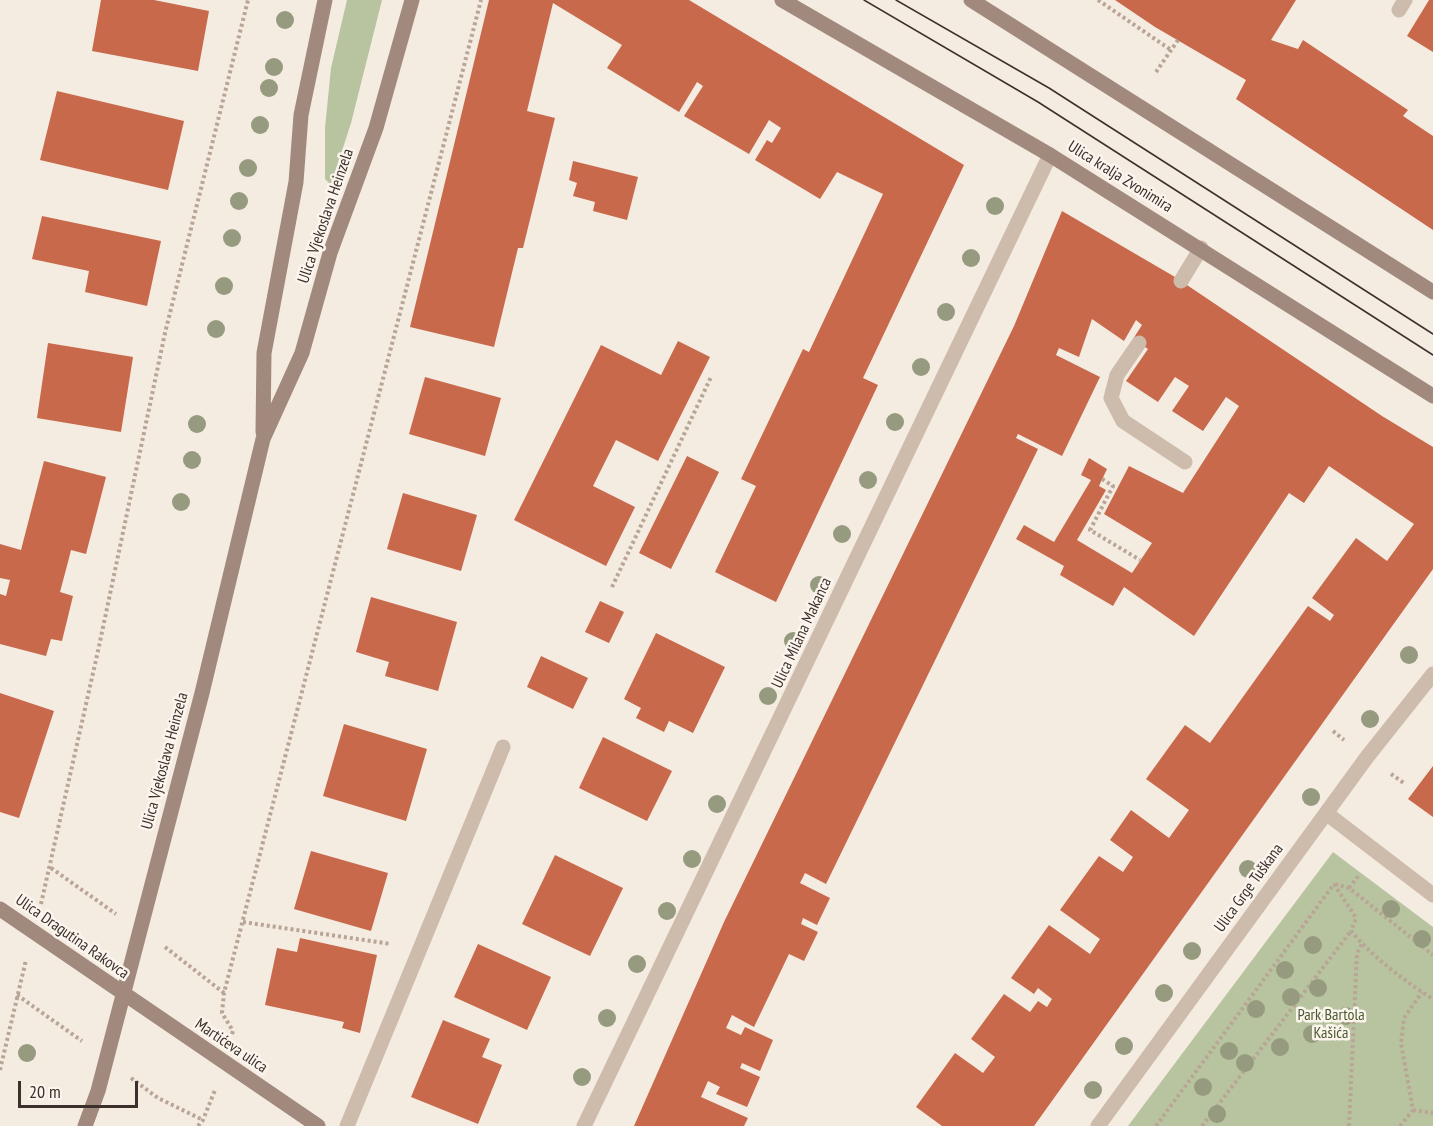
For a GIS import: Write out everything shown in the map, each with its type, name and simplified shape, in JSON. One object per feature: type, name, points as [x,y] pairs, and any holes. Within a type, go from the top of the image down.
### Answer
[{"type":"main road","name":"Ulica Vjekoslava Heinzela","points":[[263,439],[264,353],[296,182],[301,115],[325,0]]},
{"type":"main road","name":"Ulica Vjekoslava Heinzela","points":[[85,1126],[98,1091],[202,693],[263,439],[302,353],[330,253],[376,128],[412,0]]},
{"type":"main road","name":"Ulica kralja Zvonimira","points":[[782,0],[1050,155],[1433,396]]},
{"type":"main road","points":[[971,0],[1433,292]]},
{"type":"main road","name":"Ulica Dragutina Rakovca","points":[[0,909],[123,995]]},
{"type":"main road","name":"Martićeva ulica","points":[[123,995],[318,1126]]},
{"type":"main road","name":"Ulica Vjekoslava Heinzela","points":[[96,1126],[98,1091]]},
{"type":"street","name":"Ulica Milana Makanca","points":[[584,1126],[1050,155]]},
{"type":"street","points":[[1181,281],[1201,248]]},
{"type":"street","points":[[1139,344],[1117,375],[1111,398],[1123,421],[1185,462]]},
{"type":"street","name":"Ulica Grge Tuškana","points":[[1098,1126],[1326,813],[1433,674]]},
{"type":"street","points":[[347,1126],[503,747]]},
{"type":"street","points":[[1326,813],[1433,895]]},
{"type":"path","points":[[43,896],[51,868],[165,333],[248,0]]},
{"type":"path","points":[[230,1040],[233,1031],[222,1013],[224,993],[481,0]]},
{"type":"path","points":[[1098,0],[1171,50]]},
{"type":"path","points":[[1156,72],[1178,40]]},
{"type":"path","points":[[612,587],[711,377]]},
{"type":"path","points":[[1102,479],[1113,486],[1090,530],[1140,560]]},
{"type":"path","points":[[1333,731],[1349,744]]},
{"type":"path","points":[[1388,771],[1405,784]]},
{"type":"path","points":[[51,868],[84,893]]},
{"type":"path","points":[[1202,1126],[1351,931],[1356,918],[1334,884]]},
{"type":"path","points":[[1334,884],[1349,888],[1433,955]]},
{"type":"path","points":[[1156,1126],[1334,884]]},
{"type":"path","points":[[243,922],[421,948]]},
{"type":"path","points":[[1351,931],[1362,944],[1433,999]]},
{"type":"path","points":[[1349,1126],[1357,953],[1362,944]]},
{"type":"path","points":[[0,1070],[27,956]]},
{"type":"path","points":[[188,962],[224,993]]},
{"type":"path","points":[[1400,1126],[1413,1110],[1401,1043],[1404,1018],[1422,992]]},
{"type":"path","points":[[17,994],[59,1023]]},
{"type":"path","points":[[158,1098],[203,1120]]},
{"type":"path","points":[[198,1126],[213,1101]]},
{"type":"path","points":[[1413,1110],[1433,1113]]},
{"type":"green space","points":[[347,0],[382,0],[351,123],[331,185],[325,179],[325,128],[331,68]]},
{"type":"green space","name":"Park Bartola Kašića","points":[[1333,852],[1433,927],[1433,1126],[1128,1126]]},
{"type":"building","points":[[101,0],[154,0],[209,11],[198,71],[92,51]]},
{"type":"building","points":[[489,0],[689,0],[964,165],[863,378],[878,385],[776,602],[715,572],[756,486],[741,479],[803,349],[809,352],[883,194],[837,172],[820,199],[755,160],[767,140],[772,143],[781,128],[769,120],[749,154],[684,116],[703,86],[697,82],[679,112],[607,68],[622,45],[553,3],[527,111],[555,118],[523,248],[518,248],[494,347],[410,327]]},
{"type":"building","points":[[1115,0],[1296,0],[1271,40],[1298,49],[1303,40],[1408,110],[1403,116],[1433,136],[1433,230],[1236,99],[1246,80],[1155,27]]},
{"type":"building","points":[[1429,0],[1433,0],[1433,52],[1407,36]]},
{"type":"building","points":[[57,91],[184,121],[168,190],[40,160]]},
{"type":"building","points":[[573,161],[638,177],[627,220],[593,211],[595,202],[573,196],[577,183],[569,180]]},
{"type":"building","points":[[1062,211],[1175,277],[1382,416],[1433,447],[1433,569],[1034,1126],[942,1126],[916,1107],[955,1053],[983,1073],[995,1057],[971,1039],[1004,994],[1030,1012],[1038,1001],[1047,1007],[1052,999],[1038,988],[1034,994],[1011,978],[1049,925],[1090,954],[1100,939],[1060,910],[1099,856],[1123,872],[1133,857],[1110,840],[1131,810],[1169,838],[1189,810],[1146,779],[1185,725],[1210,743],[1308,606],[1330,621],[1334,615],[1312,598],[1356,538],[1387,561],[1414,524],[1329,466],[1304,503],[1289,493],[1194,636],[1124,587],[1113,606],[1060,575],[1064,566],[1016,539],[1024,525],[1054,542],[1091,480],[1081,475],[1089,458],[1107,469],[1099,486],[1106,490],[1077,540],[1132,573],[1152,543],[1104,514],[1129,466],[1183,493],[1239,406],[1226,397],[1203,431],[1172,411],[1189,386],[1175,377],[1158,402],[1126,381],[1148,349],[1133,339],[1142,325],[1136,320],[1124,341],[1092,319],[1079,357],[1059,348],[1056,355],[1100,377],[1062,456],[1018,434],[1016,438],[1038,449],[826,884],[805,873],[800,883],[830,898],[817,925],[803,918],[801,924],[818,932],[804,961],[789,954],[754,1027],[732,1015],[726,1028],[741,1035],[745,1027],[773,1040],[760,1071],[742,1063],[740,1068],[760,1077],[747,1107],[716,1094],[720,1087],[708,1081],[701,1097],[748,1118],[744,1126],[634,1126],[724,922],[1014,326]]},
{"type":"building","points":[[42,216],[161,241],[147,306],[85,292],[89,271],[32,259]]},
{"type":"building","points":[[678,341],[710,357],[658,461],[616,440],[593,486],[635,507],[606,566],[514,520],[601,345],[661,375]]},
{"type":"building","points":[[48,343],[133,357],[121,432],[37,418]]},
{"type":"building","points":[[425,377],[501,398],[485,456],[409,434]]},
{"type":"building","points":[[687,456],[719,472],[671,569],[639,553]]},
{"type":"building","points":[[44,461],[106,477],[86,554],[71,550],[60,592],[73,596],[62,641],[51,639],[46,656],[0,644],[0,594],[6,596],[10,580],[0,578],[0,544],[21,550]]},
{"type":"building","points":[[403,493],[477,515],[461,571],[387,549]]},
{"type":"building","points":[[371,597],[457,622],[438,691],[385,676],[389,662],[356,652]]},
{"type":"building","points":[[600,601],[624,612],[609,643],[585,632]]},
{"type":"building","points":[[656,633],[725,667],[693,733],[669,721],[664,732],[636,718],[641,708],[624,699]]},
{"type":"building","points":[[541,656],[588,678],[573,709],[527,687]]},
{"type":"building","points":[[0,693],[54,711],[19,818],[0,812]]},
{"type":"building","points":[[344,724],[427,749],[406,821],[323,796]]},
{"type":"building","points":[[603,737],[672,771],[647,821],[579,788]]},
{"type":"building","points":[[1433,766],[1433,817],[1408,799]]},
{"type":"building","points":[[311,851],[388,873],[371,931],[294,909]]},
{"type":"building","points":[[555,855],[623,888],[590,956],[522,924]]},
{"type":"building","points":[[300,938],[377,955],[360,1033],[342,1028],[344,1022],[265,1005],[277,948],[297,952]]},
{"type":"building","points":[[478,944],[551,977],[527,1030],[454,997]]},
{"type":"building","points":[[443,1020],[490,1039],[482,1057],[502,1065],[478,1124],[411,1097]]},
{"type":"tram line","points":[[864,0],[1038,102],[1433,355]]},
{"type":"tram line","points":[[896,0],[1049,88],[1433,334]]}]
